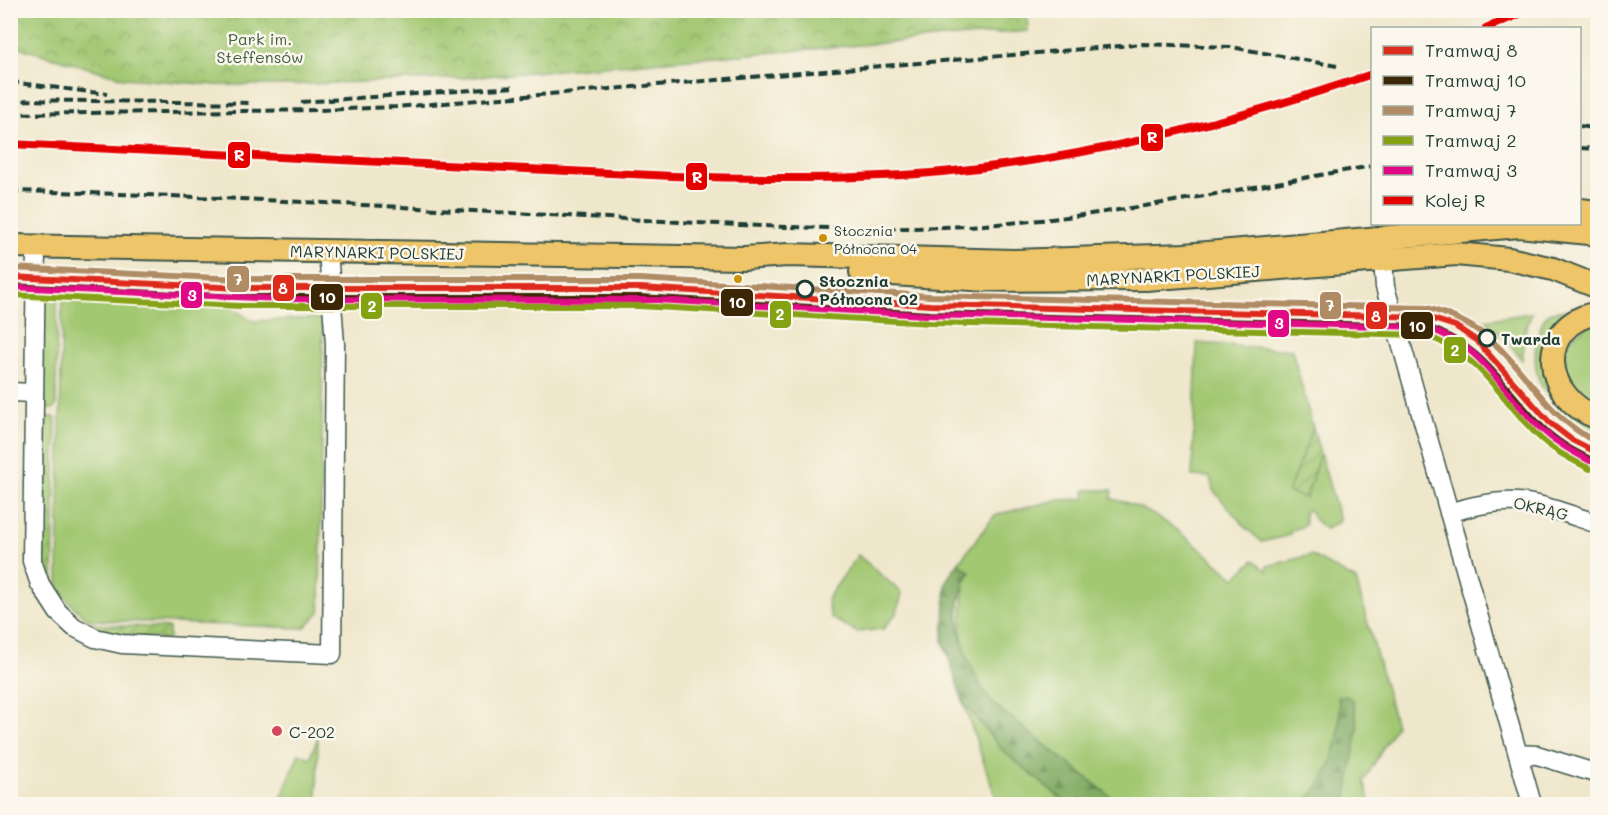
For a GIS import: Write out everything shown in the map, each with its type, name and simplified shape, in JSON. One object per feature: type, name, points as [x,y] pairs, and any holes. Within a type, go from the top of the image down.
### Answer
[{"type":"main road","points":[[1581,210],[1598,212]]},
{"type":"main road","points":[[1372,238],[1394,225]]},
{"type":"main road","name":"MARYNARKI POLSKIEJ","points":[[987,270],[1519,226],[1598,234]]},
{"type":"main road","name":"MARYNARKI POLSKIEJ","points":[[10,246],[744,258],[765,265],[800,270],[987,270],[1146,279],[1456,254],[1509,259],[1553,269],[1591,284]]},
{"type":"main road","points":[[1587,317],[1565,331],[1555,347],[1552,364],[1554,380],[1563,394],[1577,407],[1598,418]]},
{"type":"street","points":[[36,247],[32,561],[45,594],[65,621],[95,638],[122,644],[332,654],[335,344],[328,250]]},
{"type":"street","points":[[1383,259],[1385,286],[1532,804]]},
{"type":"street","points":[[10,392],[34,393]]},
{"type":"street","name":"OKRĄG","points":[[1449,513],[1478,503],[1513,500],[1539,504],[1598,524]]},
{"type":"street","points":[[1518,754],[1537,755],[1598,774]]},
{"type":"green space","name":"Park im. Steffensów","points":[[11,10],[1027,11],[1028,31],[462,78],[284,85],[217,85],[123,78],[10,45]]},
{"type":"green space","points":[[65,292],[219,299],[252,321],[323,318],[320,612],[304,628],[91,620],[77,610],[63,594],[58,586],[62,294]]},
{"type":"green space","points":[[41,294],[54,295],[57,298],[56,406],[53,409],[39,408]]},
{"type":"green space","points":[[1573,309],[1574,312],[1545,350],[1597,427],[1597,439],[1576,429],[1562,418],[1565,415],[1543,388],[1536,367],[1538,335],[1545,318],[1551,312]]},
{"type":"green space","points":[[1532,313],[1526,328],[1522,360],[1506,339],[1484,320]]},
{"type":"green space","points":[[1597,321],[1597,408],[1568,387],[1565,354],[1570,340],[1576,333]]},
{"type":"green space","points":[[1197,343],[1292,350],[1313,428],[1288,492],[1306,498],[1320,453],[1340,521],[1326,529],[1315,520],[1309,509],[1304,512],[1305,525],[1290,531],[1291,535],[1262,542],[1246,528],[1213,490],[1210,477],[1192,476]]},
{"type":"green space","points":[[40,416],[56,419],[54,516],[38,515]]},
{"type":"green space","points":[[1313,428],[1320,453],[1306,498],[1288,492]]},
{"type":"green space","points":[[1085,490],[1112,490],[1112,499],[1130,504],[1162,520],[1235,578],[1254,560],[1267,571],[1267,566],[1311,555],[1356,580],[1396,726],[1364,781],[1371,804],[1344,804],[1355,714],[1353,701],[1346,696],[1338,696],[1340,725],[1329,768],[1322,782],[1303,804],[1120,804],[993,704],[970,670],[961,633],[964,582],[969,572],[958,563],[995,515],[1057,500],[1085,499]]},
{"type":"green space","points":[[38,515],[54,516],[53,594],[41,561]]},
{"type":"green space","points":[[858,555],[902,593],[897,613],[883,629],[857,632],[831,618],[827,599]]},
{"type":"green space","points":[[958,563],[970,572],[962,589],[959,606],[962,641],[967,658],[983,690],[993,704],[1120,804],[1068,804],[1003,751],[963,702],[943,641],[946,581]]},
{"type":"green space","points":[[86,624],[169,628],[169,640],[106,634]]},
{"type":"green space","points":[[1338,696],[1346,696],[1353,701],[1358,727],[1347,795],[1344,804],[1303,804],[1322,781],[1334,754],[1339,725]]},
{"type":"green space","points":[[963,702],[1003,751],[1068,804],[998,804]]},
{"type":"green space","points":[[318,737],[317,804],[279,804],[299,753],[310,758]]},
{"type":"railway","points":[[10,114],[396,107],[1143,44],[1231,47],[1337,66]]},
{"type":"railway","points":[[10,82],[107,94]]},
{"type":"railway","points":[[301,102],[515,87]]},
{"type":"railway","points":[[10,100],[253,103]]},
{"type":"railway","points":[[1581,126],[1598,129]]},
{"type":"railway","points":[[1581,148],[1598,149]]},
{"type":"railway","points":[[10,191],[227,198],[766,226],[899,228],[998,224],[1106,212],[1371,166]]},
{"type":"tram line","name":"7","points":[[10,268],[240,279],[640,279],[930,296],[1428,308],[1456,318],[1482,333],[1498,346],[1563,419],[1598,443]]},
{"type":"tram line","name":"8","points":[[10,277],[240,288],[640,288],[930,305],[1427,317],[1455,326],[1477,341],[1550,423],[1572,440],[1598,453]]},
{"type":"tram line","name":"10","points":[[10,286],[240,297],[640,297],[930,314],[1425,326],[1464,345],[1478,356],[1549,433],[1567,447],[1594,461]]},
{"type":"tram line","name":"3","points":[[10,287],[280,299],[657,300],[925,315],[1424,327],[1463,345],[1489,369],[1540,428],[1551,438],[1590,461]]},
{"type":"tram line","name":"2","points":[[10,295],[240,306],[639,306],[930,323],[1424,335],[1443,343],[1474,364],[1542,440],[1590,469]]},
{"type":"rail line","name":"R","points":[[1488,27],[1529,10]]},
{"type":"rail line","name":"R","points":[[10,144],[673,176],[867,177],[987,167],[1099,149],[1264,108],[1371,74]]},
{"type":"place","name":"Stocznia Północna 04","points":[[823,238]]},
{"type":"place","name":"Stocznia Północna 02","points":[[805,289]]},
{"type":"place","name":"Twarda","points":[[1487,338]]},
{"type":"place","name":"C-202","points":[[277,731]]}]
